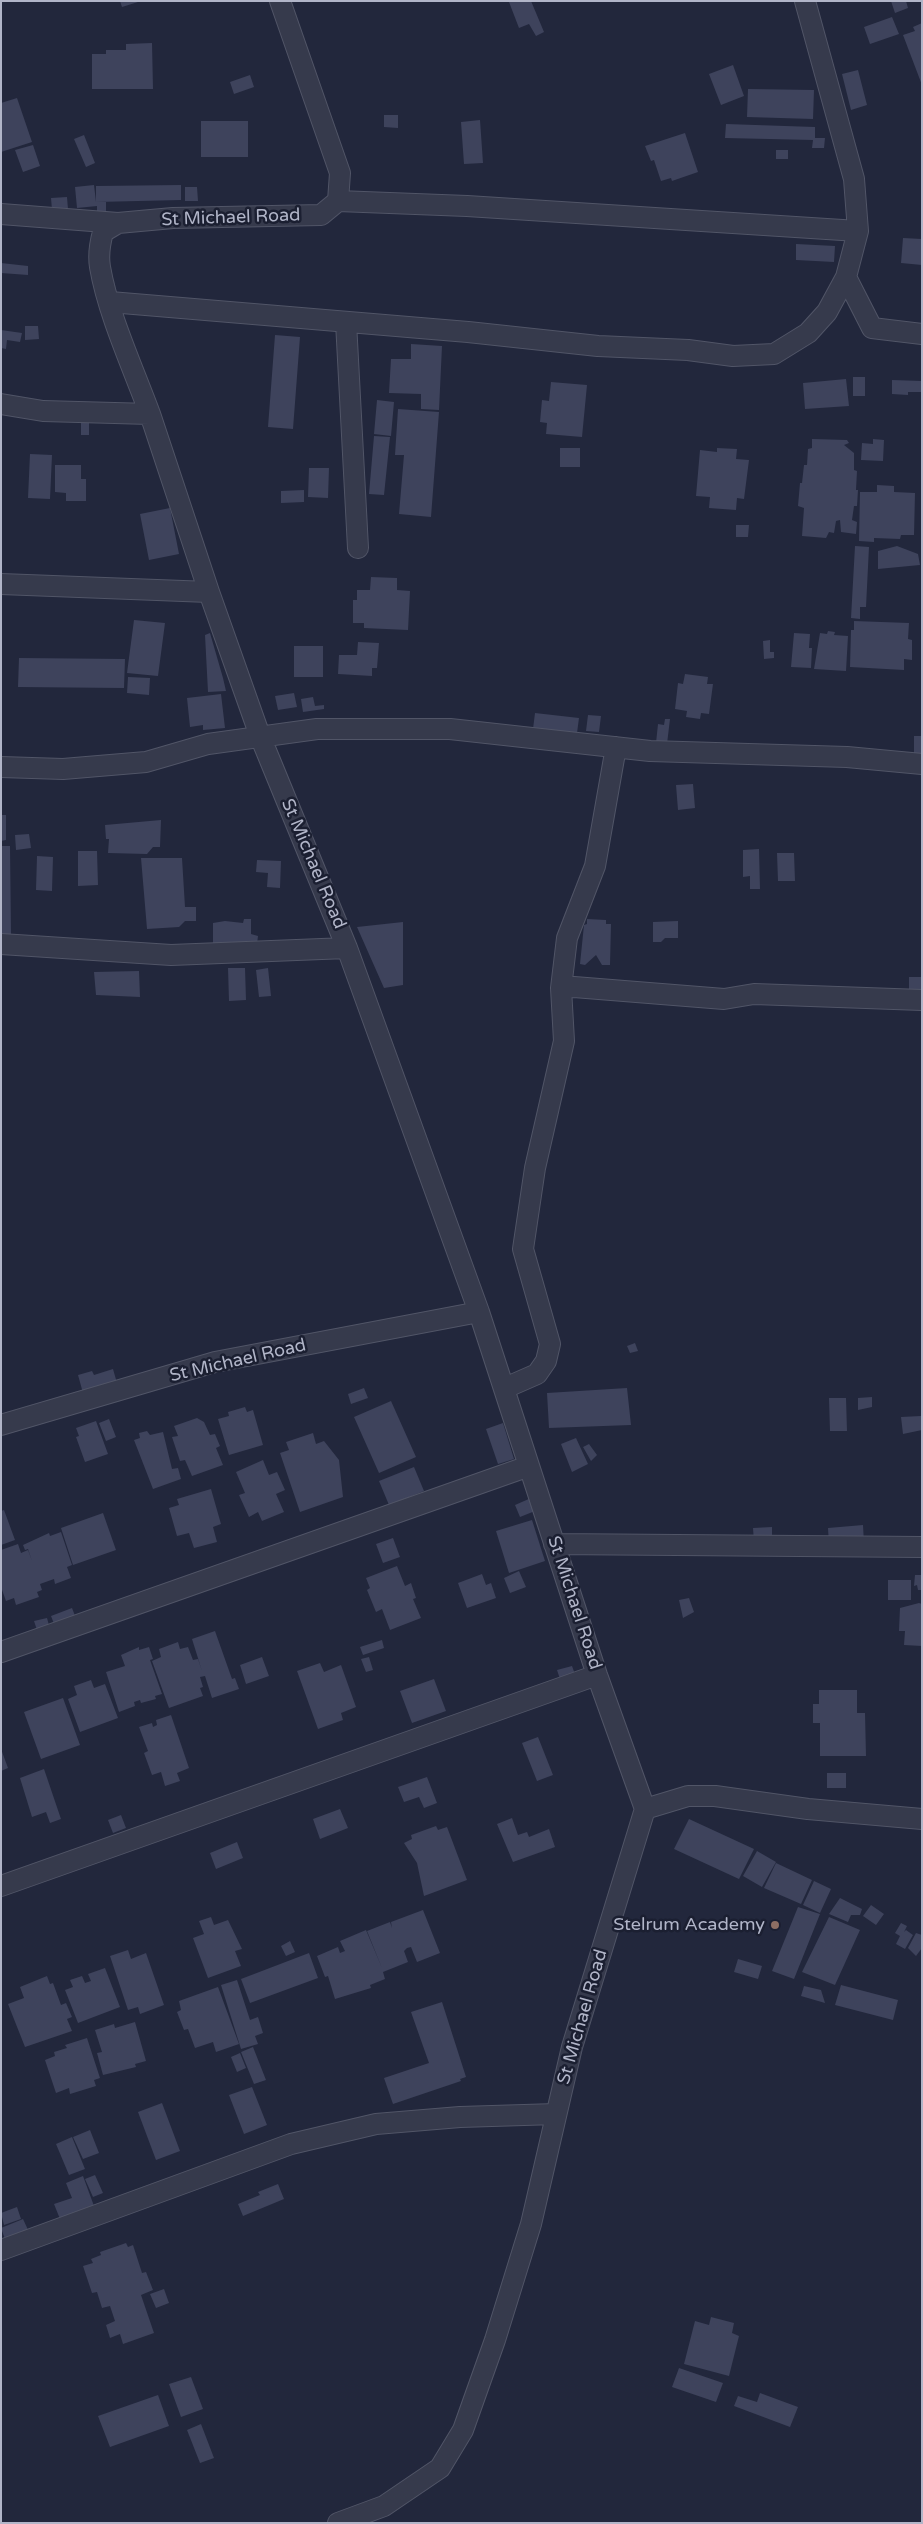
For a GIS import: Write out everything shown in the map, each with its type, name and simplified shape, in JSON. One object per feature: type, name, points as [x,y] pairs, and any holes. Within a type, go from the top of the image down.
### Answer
[{"type":"street","points":[[280,1],[340,173],[338,201],[467,206],[858,231]]},
{"type":"street","points":[[110,302],[598,346],[688,350],[732,356],[774,354],[808,334],[827,312],[846,277],[858,231],[854,178],[805,1]]},
{"type":"street","name":"St Michael Road","points":[[338,201],[321,215],[173,218],[118,223],[103,232],[100,246],[100,265],[110,302],[260,736],[348,948],[480,1312],[597,1675],[645,1809],[572,2047],[531,2224],[495,2340],[463,2430],[440,2468],[384,2506],[338,2523]]},
{"type":"street","points":[[1,214],[118,223]]},
{"type":"street","points":[[846,277],[872,328],[922,334]]},
{"type":"street","points":[[346,322],[358,548]]},
{"type":"street","points":[[1,404],[43,411],[150,414]]},
{"type":"street","points":[[1,584],[209,592]]},
{"type":"street","points":[[1,767],[63,769],[146,762],[208,744],[317,729],[450,729],[650,751],[847,757],[922,764]]},
{"type":"street","points":[[505,1388],[537,1374],[546,1361],[550,1344],[523,1249],[534,1168],[564,1041],[561,988],[567,938],[595,866],[616,747]]},
{"type":"street","points":[[1,944],[171,955],[348,948]]},
{"type":"street","points":[[561,988],[574,987],[724,999],[754,994],[922,1000]]},
{"type":"street","name":"St Michael Road","points":[[1,1425],[216,1362],[480,1312]]},
{"type":"street","points":[[1,1652],[529,1466]]},
{"type":"street","points":[[554,1544],[922,1547]]},
{"type":"street","points":[[1,1886],[597,1675]]},
{"type":"street","points":[[645,1809],[688,1796],[715,1796],[808,1808],[922,1819]]},
{"type":"street","points":[[1,2250],[291,2144],[376,2124],[460,2117],[556,2114]]},
{"type":"building","points":[[120,1],[138,1],[138,2],[122,7]]},
{"type":"building","points":[[531,1],[544,32],[536,36],[529,24],[519,28],[509,2]]},
{"type":"building","points":[[891,1],[906,1],[908,8],[895,13]]},
{"type":"building","points":[[892,17],[899,34],[870,44],[864,27]]},
{"type":"building","points":[[922,23],[922,85],[903,35],[915,31],[913,27]]},
{"type":"building","points":[[152,43],[153,89],[92,89],[92,54],[106,54],[106,50],[126,50],[126,44]]},
{"type":"building","points":[[733,65],[744,96],[721,105],[709,74]]},
{"type":"building","points":[[858,70],[867,105],[851,110],[842,74]]},
{"type":"building","points":[[250,75],[254,87],[234,94],[230,82]]},
{"type":"building","points":[[748,89],[814,90],[813,119],[747,117]]},
{"type":"building","points":[[17,98],[32,142],[1,152],[1,103]]},
{"type":"building","points":[[384,115],[398,115],[398,128],[384,127]]},
{"type":"building","points":[[480,120],[483,163],[464,164],[461,122]]},
{"type":"building","points":[[201,121],[248,121],[248,157],[201,157]]},
{"type":"building","points":[[726,124],[815,127],[815,138],[825,138],[824,148],[812,148],[813,140],[725,138]]},
{"type":"building","points":[[685,133],[698,172],[672,181],[671,178],[661,181],[654,160],[651,161],[645,146]]},
{"type":"building","points":[[84,135],[95,163],[86,167],[74,139]]},
{"type":"building","points":[[33,145],[40,166],[23,172],[15,150]]},
{"type":"building","points":[[776,150],[788,150],[788,159],[776,159]]},
{"type":"building","points":[[94,185],[96,202],[106,202],[106,212],[97,212],[97,206],[77,208],[75,187]]},
{"type":"building","points":[[181,185],[181,200],[96,202],[96,186]]},
{"type":"building","points":[[185,187],[197,187],[198,201],[185,201]]},
{"type":"building","points":[[67,197],[68,209],[52,210],[51,198]]},
{"type":"building","points":[[903,238],[922,239],[922,265],[901,263]]},
{"type":"building","points":[[796,244],[835,246],[834,262],[796,260]]},
{"type":"building","points":[[1,263],[28,266],[28,275],[1,273]]},
{"type":"building","points":[[25,326],[38,326],[39,339],[25,340]]},
{"type":"building","points":[[1,330],[22,333],[20,342],[7,340],[6,349],[1,348]]},
{"type":"building","points":[[275,335],[300,337],[293,429],[268,427]]},
{"type":"building","points":[[411,344],[442,346],[439,410],[421,409],[421,394],[389,393],[391,359],[411,359]]},
{"type":"building","points":[[853,377],[865,377],[865,396],[853,396]]},
{"type":"building","points":[[846,379],[849,406],[805,409],[803,383]]},
{"type":"building","points":[[892,380],[922,381],[922,392],[908,392],[908,395],[892,394]]},
{"type":"building","points":[[551,382],[587,385],[582,437],[546,434],[547,423],[540,422],[542,400],[549,401]]},
{"type":"building","points":[[377,400],[394,402],[391,436],[374,434]]},
{"type":"building","points":[[398,409],[439,412],[431,517],[399,514],[404,455],[395,455]]},
{"type":"building","points":[[81,421],[89,421],[89,435],[81,435]]},
{"type":"building","points":[[374,436],[390,437],[384,495],[369,494]]},
{"type":"building","points":[[812,439],[847,440],[849,443],[844,445],[854,453],[854,470],[857,471],[856,490],[858,490],[857,506],[854,506],[852,520],[857,522],[856,534],[841,532],[840,520],[836,521],[834,533],[829,532],[826,538],[802,536],[804,508],[798,506],[800,483],[802,483],[804,465],[807,465],[808,449],[812,448]]},
{"type":"building","points":[[873,439],[884,440],[883,461],[861,460],[862,443],[873,444]]},
{"type":"building","points":[[560,448],[580,448],[580,467],[560,467]]},
{"type":"building","points":[[717,448],[737,449],[736,459],[749,460],[744,499],[737,498],[736,510],[709,508],[710,497],[696,496],[700,450],[717,452]]},
{"type":"building","points":[[30,454],[52,455],[50,499],[28,498]]},
{"type":"building","points":[[55,465],[81,465],[81,479],[86,479],[86,501],[66,501],[66,493],[55,492]]},
{"type":"building","points":[[309,468],[329,468],[328,498],[308,497]]},
{"type":"building","points":[[877,485],[894,486],[894,492],[915,493],[914,535],[901,535],[900,539],[874,538],[874,542],[859,541],[860,492],[877,492]]},
{"type":"building","points":[[304,490],[304,502],[281,503],[281,491]]},
{"type":"building","points":[[170,508],[179,554],[149,560],[140,514]]},
{"type":"building","points":[[736,525],[749,525],[748,537],[736,537]]},
{"type":"building","points":[[855,546],[869,547],[866,607],[860,607],[860,619],[851,618]]},
{"type":"building","points":[[897,546],[918,554],[920,565],[878,569],[878,551]]},
{"type":"building","points":[[371,577],[397,578],[397,590],[410,591],[408,630],[364,628],[364,623],[353,623],[353,600],[357,600],[357,590],[370,590]]},
{"type":"building","points":[[134,620],[165,623],[158,676],[127,673]]},
{"type":"building","points":[[854,621],[909,623],[908,639],[912,640],[912,660],[904,659],[904,670],[850,667],[851,630],[854,630]]},
{"type":"building","points":[[828,631],[835,632],[834,635],[848,636],[846,671],[814,669],[820,633],[827,634]]},
{"type":"building","points":[[210,633],[226,691],[208,692],[205,635]]},
{"type":"building","points":[[794,633],[810,634],[809,648],[812,648],[811,668],[791,667]]},
{"type":"building","points":[[770,640],[770,652],[774,652],[774,658],[764,659],[763,641]]},
{"type":"building","points":[[358,642],[379,643],[377,668],[372,668],[372,676],[338,674],[339,655],[357,655]]},
{"type":"building","points":[[294,646],[323,646],[323,677],[294,677]]},
{"type":"building","points":[[19,658],[125,659],[124,688],[18,687]]},
{"type":"building","points":[[685,674],[708,677],[707,684],[713,684],[709,714],[701,713],[700,719],[686,717],[687,711],[675,709],[678,683],[683,684]]},
{"type":"building","points":[[128,677],[150,678],[149,695],[127,693]]},
{"type":"building","points":[[294,693],[297,707],[278,710],[275,696]]},
{"type":"building","points":[[221,694],[225,728],[203,730],[203,725],[190,727],[187,698]]},
{"type":"building","points":[[313,697],[315,706],[324,705],[324,709],[303,712],[301,699]]},
{"type":"building","points":[[535,713],[579,718],[577,733],[533,729]]},
{"type":"building","points":[[588,715],[601,716],[599,732],[586,731]]},
{"type":"building","points":[[665,719],[670,719],[667,744],[656,743],[658,724],[664,725]]},
{"type":"building","points":[[914,736],[922,736],[922,755],[914,755]]},
{"type":"building","points":[[693,784],[695,808],[678,810],[676,785]]},
{"type":"building","points":[[1,815],[6,815],[6,840],[1,841]]},
{"type":"building","points":[[161,820],[160,847],[153,847],[147,854],[108,853],[109,839],[106,839],[105,825]]},
{"type":"building","points":[[29,834],[31,848],[16,850],[15,835]]},
{"type":"building","points":[[1,846],[10,846],[11,935],[1,935]]},
{"type":"building","points":[[759,849],[760,889],[750,889],[750,876],[743,877],[743,850]]},
{"type":"building","points":[[78,851],[97,851],[98,885],[78,886]]},
{"type":"building","points":[[777,853],[794,853],[795,881],[778,881]]},
{"type":"building","points":[[37,856],[53,857],[52,891],[36,890]]},
{"type":"building","points":[[141,858],[182,858],[185,907],[196,907],[196,921],[185,921],[179,927],[147,929]]},
{"type":"building","points":[[257,860],[281,861],[280,888],[267,887],[268,873],[256,872]]},
{"type":"building","points":[[244,919],[251,919],[251,934],[258,936],[257,944],[213,949],[213,923],[225,921],[243,923]]},
{"type":"building","points":[[587,919],[606,920],[606,924],[611,924],[610,965],[602,965],[596,955],[585,965],[580,964],[584,925],[587,924]]},
{"type":"building","points":[[678,921],[678,938],[665,938],[661,942],[653,942],[653,922]]},
{"type":"building","points":[[403,922],[403,985],[384,988],[357,927]]},
{"type":"building","points":[[228,968],[245,968],[246,1000],[229,1001]]},
{"type":"building","points":[[268,968],[271,996],[259,997],[256,970]]},
{"type":"building","points":[[139,971],[140,997],[96,995],[94,972]]},
{"type":"building","points":[[909,977],[922,977],[922,994],[909,993]]},
{"type":"building","points":[[635,1343],[638,1351],[630,1353],[627,1346]]},
{"type":"building","points":[[113,1369],[117,1383],[83,1393],[78,1375],[92,1371],[94,1375]]},
{"type":"building","points":[[364,1388],[368,1398],[351,1404],[348,1394]]},
{"type":"building","points":[[627,1388],[631,1425],[549,1428],[547,1393]]},
{"type":"building","points":[[872,1397],[872,1407],[858,1410],[858,1398]]},
{"type":"building","points":[[829,1398],[846,1398],[847,1431],[830,1431]]},
{"type":"building","points":[[391,1401],[416,1457],[379,1473],[354,1417]]},
{"type":"building","points":[[245,1407],[247,1412],[253,1410],[263,1445],[229,1455],[218,1419],[229,1416],[228,1412]]},
{"type":"building","points":[[921,1416],[922,1430],[903,1434],[901,1417]]},
{"type":"building","points":[[197,1418],[204,1422],[210,1435],[215,1434],[220,1446],[216,1448],[223,1465],[192,1476],[185,1460],[180,1461],[172,1437],[178,1436],[174,1426]]},
{"type":"building","points":[[109,1419],[116,1437],[106,1441],[99,1423]]},
{"type":"building","points":[[96,1421],[108,1454],[85,1462],[76,1437],[79,1436],[76,1428]]},
{"type":"building","points":[[503,1423],[514,1459],[498,1464],[486,1429]]},
{"type":"building","points":[[147,1431],[150,1435],[163,1432],[172,1469],[178,1468],[181,1479],[153,1489],[134,1440],[140,1438],[139,1433]]},
{"type":"building","points":[[313,1433],[316,1444],[324,1441],[339,1460],[343,1497],[300,1512],[280,1453],[289,1450],[286,1442]]},
{"type":"building","points":[[576,1438],[588,1464],[572,1472],[561,1444]]},
{"type":"building","points":[[589,1444],[597,1455],[591,1461],[583,1447]]},
{"type":"building","points":[[263,1460],[269,1475],[277,1472],[285,1490],[276,1494],[284,1512],[262,1521],[258,1512],[249,1517],[239,1495],[245,1493],[236,1472]]},
{"type":"building","points":[[414,1467],[424,1491],[389,1505],[379,1481]]},
{"type":"building","points":[[211,1489],[221,1524],[213,1527],[217,1542],[194,1548],[189,1533],[177,1536],[169,1508],[179,1505],[177,1499]]},
{"type":"building","points":[[531,1498],[535,1511],[520,1517],[515,1505]]},
{"type":"building","points":[[4,1510],[15,1540],[1,1545],[1,1511]]},
{"type":"building","points":[[103,1513],[116,1550],[73,1565],[61,1528]]},
{"type":"building","points":[[532,1520],[545,1561],[509,1573],[496,1531]]},
{"type":"building","points":[[863,1525],[864,1543],[829,1545],[828,1528]]},
{"type":"building","points":[[772,1527],[772,1541],[754,1542],[753,1528]]},
{"type":"building","points":[[61,1532],[72,1565],[67,1567],[71,1578],[55,1584],[54,1579],[40,1584],[42,1590],[37,1592],[39,1597],[16,1605],[14,1598],[6,1601],[1,1587],[1,1550],[18,1544],[21,1553],[28,1550],[32,1561],[28,1549],[25,1550],[23,1545],[49,1533],[50,1536]]},
{"type":"building","points":[[393,1538],[400,1557],[383,1563],[376,1544]]},
{"type":"building","points":[[397,1566],[405,1586],[411,1583],[416,1598],[413,1599],[421,1618],[390,1630],[382,1609],[376,1612],[367,1590],[370,1588],[366,1578]]},
{"type":"building","points":[[519,1571],[526,1587],[510,1593],[504,1578]]},
{"type":"building","points":[[482,1574],[486,1585],[491,1583],[496,1598],[467,1608],[458,1583]]},
{"type":"building","points":[[915,1575],[922,1575],[922,1590],[918,1590],[917,1585],[914,1586]]},
{"type":"building","points":[[888,1580],[911,1580],[911,1600],[888,1600]]},
{"type":"building","points":[[689,1598],[694,1612],[683,1618],[679,1600]]},
{"type":"building","points":[[919,1603],[922,1604],[922,1646],[904,1645],[905,1631],[899,1631],[900,1608]]},
{"type":"building","points":[[72,1608],[77,1621],[56,1629],[51,1616]]},
{"type":"building","points":[[47,1618],[50,1629],[38,1633],[34,1621]]},
{"type":"building","points":[[215,1631],[232,1679],[235,1678],[239,1689],[212,1698],[205,1676],[200,1677],[203,1687],[200,1688],[203,1696],[169,1708],[152,1661],[161,1657],[159,1649],[178,1642],[180,1649],[188,1647],[193,1660],[198,1659],[202,1671],[192,1639]]},
{"type":"building","points":[[382,1640],[384,1648],[363,1655],[360,1647]]},
{"type":"building","points":[[139,1647],[139,1650],[149,1647],[153,1659],[150,1660],[162,1694],[155,1696],[156,1699],[141,1703],[140,1700],[134,1702],[135,1706],[119,1712],[106,1672],[125,1666],[121,1655]]},
{"type":"building","points":[[262,1657],[269,1676],[246,1684],[240,1665]]},
{"type":"building","points":[[369,1657],[373,1670],[366,1672],[361,1659]]},
{"type":"building","points":[[320,1663],[324,1672],[341,1665],[356,1707],[341,1713],[343,1720],[318,1729],[297,1671]]},
{"type":"building","points":[[572,1666],[576,1677],[561,1682],[557,1670]]},
{"type":"building","points":[[434,1679],[446,1711],[412,1723],[400,1691]]},
{"type":"building","points":[[91,1680],[94,1688],[105,1684],[118,1718],[80,1732],[68,1699],[77,1695],[74,1686]]},
{"type":"building","points":[[819,1690],[857,1690],[857,1713],[865,1713],[866,1756],[820,1756],[820,1723],[813,1723],[813,1704],[819,1704]]},
{"type":"building","points":[[63,1698],[80,1745],[41,1759],[24,1712]]},
{"type":"building","points":[[171,1715],[189,1768],[177,1773],[180,1781],[165,1786],[161,1772],[152,1775],[144,1753],[148,1751],[139,1727],[152,1723],[153,1727],[157,1725],[156,1720]]},
{"type":"building","points":[[538,1737],[553,1775],[537,1781],[522,1743]]},
{"type":"building","points":[[1,1749],[8,1768],[1,1771]]},
{"type":"building","points":[[44,1769],[61,1819],[50,1823],[46,1812],[32,1817],[20,1778]]},
{"type":"building","points":[[827,1773],[846,1773],[846,1788],[827,1788]]},
{"type":"building","points":[[427,1777],[437,1803],[424,1808],[419,1797],[404,1802],[398,1787]]},
{"type":"building","points":[[340,1809],[348,1828],[320,1839],[313,1819]]},
{"type":"building","points":[[121,1815],[126,1828],[113,1833],[108,1820]]},
{"type":"building","points":[[512,1818],[518,1835],[527,1832],[529,1837],[549,1829],[555,1847],[513,1862],[497,1824]]},
{"type":"building","points":[[689,1819],[754,1849],[739,1879],[674,1849]]},
{"type":"building","points":[[436,1826],[438,1830],[447,1827],[467,1880],[424,1896],[417,1863],[404,1843],[412,1839],[411,1835]]},
{"type":"building","points":[[237,1842],[243,1858],[216,1869],[210,1853]]},
{"type":"building","points":[[757,1851],[776,1862],[762,1887],[743,1876]]},
{"type":"building","points":[[776,1863],[812,1880],[801,1904],[764,1888]]},
{"type":"building","points":[[814,1881],[831,1889],[820,1913],[803,1905]]},
{"type":"building","points":[[840,1898],[862,1909],[860,1915],[851,1915],[848,1922],[829,1914]]},
{"type":"building","points":[[871,1905],[884,1914],[876,1925],[863,1916]]},
{"type":"building","points":[[798,1907],[820,1914],[794,1979],[772,1971]]},
{"type":"building","points":[[423,1910],[440,1953],[417,1962],[411,1947],[407,1948],[404,1951],[408,1962],[383,1972],[385,1979],[370,1985],[371,1988],[335,1999],[328,1976],[325,1977],[317,1956],[338,1947],[340,1953],[345,1951],[340,1941],[366,1930],[382,1968],[367,1931],[390,1922],[392,1928],[391,1922]]},
{"type":"building","points":[[211,1917],[214,1925],[228,1920],[242,1949],[235,1951],[241,1966],[208,1978],[193,1938],[204,1934],[199,1921]]},
{"type":"building","points":[[829,1917],[860,1930],[835,1985],[802,1972]]},
{"type":"building","points":[[901,1923],[907,1926],[904,1932],[906,1930],[913,1935],[905,1949],[896,1944],[900,1936],[895,1933]]},
{"type":"building","points":[[916,1933],[922,1935],[922,1948],[916,1956],[908,1948]]},
{"type":"building","points":[[290,1941],[295,1952],[286,1956],[281,1946]]},
{"type":"building","points":[[128,1950],[131,1959],[146,1953],[164,2005],[140,2014],[138,2007],[128,2010],[110,1956]]},
{"type":"building","points":[[309,1953],[318,1978],[250,2003],[241,1979]]},
{"type":"building","points":[[738,1959],[762,1966],[758,1979],[734,1972]]},
{"type":"building","points":[[105,1968],[120,2007],[78,2023],[65,1990],[73,1987],[70,1980],[82,1976],[85,1983],[91,1981],[88,1974]]},
{"type":"building","points":[[47,1976],[50,1984],[53,1983],[61,2005],[66,2003],[72,2017],[67,2019],[72,2031],[25,2047],[8,2004],[24,1998],[20,1987]]},
{"type":"building","points":[[237,1980],[250,2020],[258,2017],[263,2033],[255,2036],[258,2044],[241,2049],[221,1985]]},
{"type":"building","points":[[841,1985],[898,2000],[893,2020],[835,2005]]},
{"type":"building","points":[[804,1986],[821,1990],[825,2003],[801,1996]]},
{"type":"building","points":[[218,1987],[239,2044],[216,2052],[213,2042],[195,2048],[188,2029],[184,2030],[177,2012],[181,2010],[179,2001]]},
{"type":"building","points":[[442,2002],[466,2077],[460,2079],[461,2081],[393,2104],[384,2078],[429,2063],[411,2012]]},
{"type":"building","points":[[135,2022],[146,2061],[135,2064],[136,2067],[103,2075],[97,2053],[102,2052],[95,2030],[114,2024],[115,2028]]},
{"type":"building","points":[[87,2038],[100,2078],[94,2080],[96,2086],[70,2094],[69,2088],[56,2093],[45,2060],[55,2056],[54,2052],[67,2048],[65,2045]]},
{"type":"building","points":[[253,2047],[266,2080],[254,2084],[241,2052]]},
{"type":"building","points":[[240,2053],[246,2068],[237,2072],[231,2057]]},
{"type":"building","points":[[252,2087],[267,2125],[244,2134],[229,2095]]},
{"type":"building","points":[[162,2103],[180,2151],[156,2160],[138,2112]]},
{"type":"building","points":[[90,2130],[99,2153],[83,2159],[73,2137]]},
{"type":"building","points":[[72,2137],[85,2169],[69,2175],[56,2144]]},
{"type":"building","points":[[95,2175],[103,2193],[93,2197],[85,2179]]},
{"type":"building","points":[[83,2176],[94,2206],[60,2219],[54,2204],[72,2198],[66,2183]]},
{"type":"building","points":[[278,2184],[284,2199],[243,2216],[238,2204],[260,2195],[258,2192]]},
{"type":"building","points":[[17,2207],[21,2219],[4,2225],[1,2213]]},
{"type":"building","points":[[23,2219],[29,2232],[6,2242],[1,2228]]},
{"type":"building","points":[[126,2243],[128,2247],[133,2245],[142,2273],[146,2272],[153,2290],[141,2295],[154,2333],[123,2344],[120,2334],[110,2338],[106,2325],[115,2321],[110,2306],[102,2308],[97,2292],[92,2293],[83,2266],[93,2263],[91,2259],[101,2255],[100,2252]]},
{"type":"building","points":[[164,2289],[169,2303],[156,2308],[150,2294]]},
{"type":"building","points":[[711,2317],[734,2323],[732,2333],[739,2336],[729,2376],[684,2364],[695,2321],[709,2325]]},
{"type":"building","points":[[679,2368],[723,2383],[716,2402],[672,2387]]},
{"type":"building","points":[[191,2377],[203,2409],[181,2417],[169,2384]]},
{"type":"building","points":[[760,2393],[798,2407],[790,2427],[734,2406],[738,2396],[757,2402]]},
{"type":"building","points":[[158,2395],[169,2426],[110,2447],[98,2416]]},
{"type":"building","points":[[201,2424],[214,2458],[200,2463],[187,2430]]},
{"type":"place","name":"Stelrum Academy","points":[[775,1925]]}]
